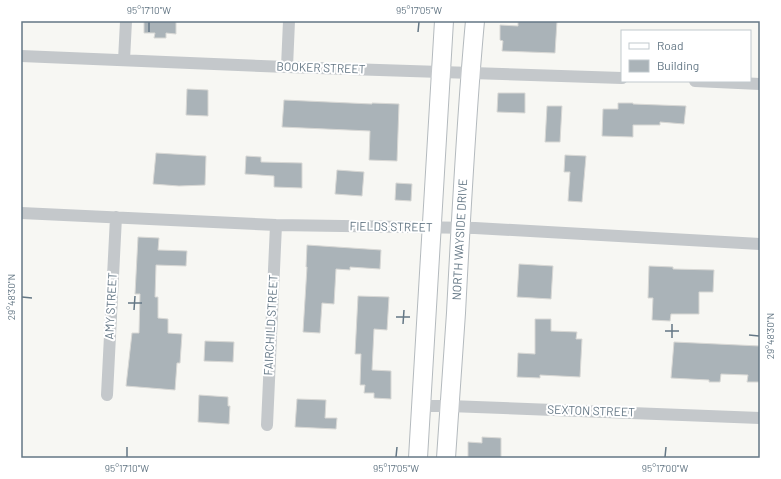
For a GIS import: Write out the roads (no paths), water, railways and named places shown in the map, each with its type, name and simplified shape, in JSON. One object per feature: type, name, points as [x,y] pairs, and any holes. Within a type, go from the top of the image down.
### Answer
[{"type":"main road","points":[[418,458],[444,21]]},
{"type":"main road","name":"NORTH WAYSIDE DRIVE","points":[[446,458],[456,314],[459,228],[475,21]]},
{"type":"street","points":[[124,60],[126,21]]},
{"type":"street","points":[[287,67],[289,21]]},
{"type":"street","name":"BOOKER STREET","points":[[21,56],[287,67],[621,78]]},
{"type":"street","points":[[717,82],[760,84]]},
{"type":"street","name":"FIELDS STREET","points":[[21,213],[276,225],[459,228],[760,244]]},
{"type":"street","name":"AMY STREET","points":[[107,395],[116,217]]},
{"type":"street","name":"FAIRCHILD STREET","points":[[267,425],[276,225]]},
{"type":"street","name":"SEXTON STREET","points":[[421,406],[760,418]]}]
